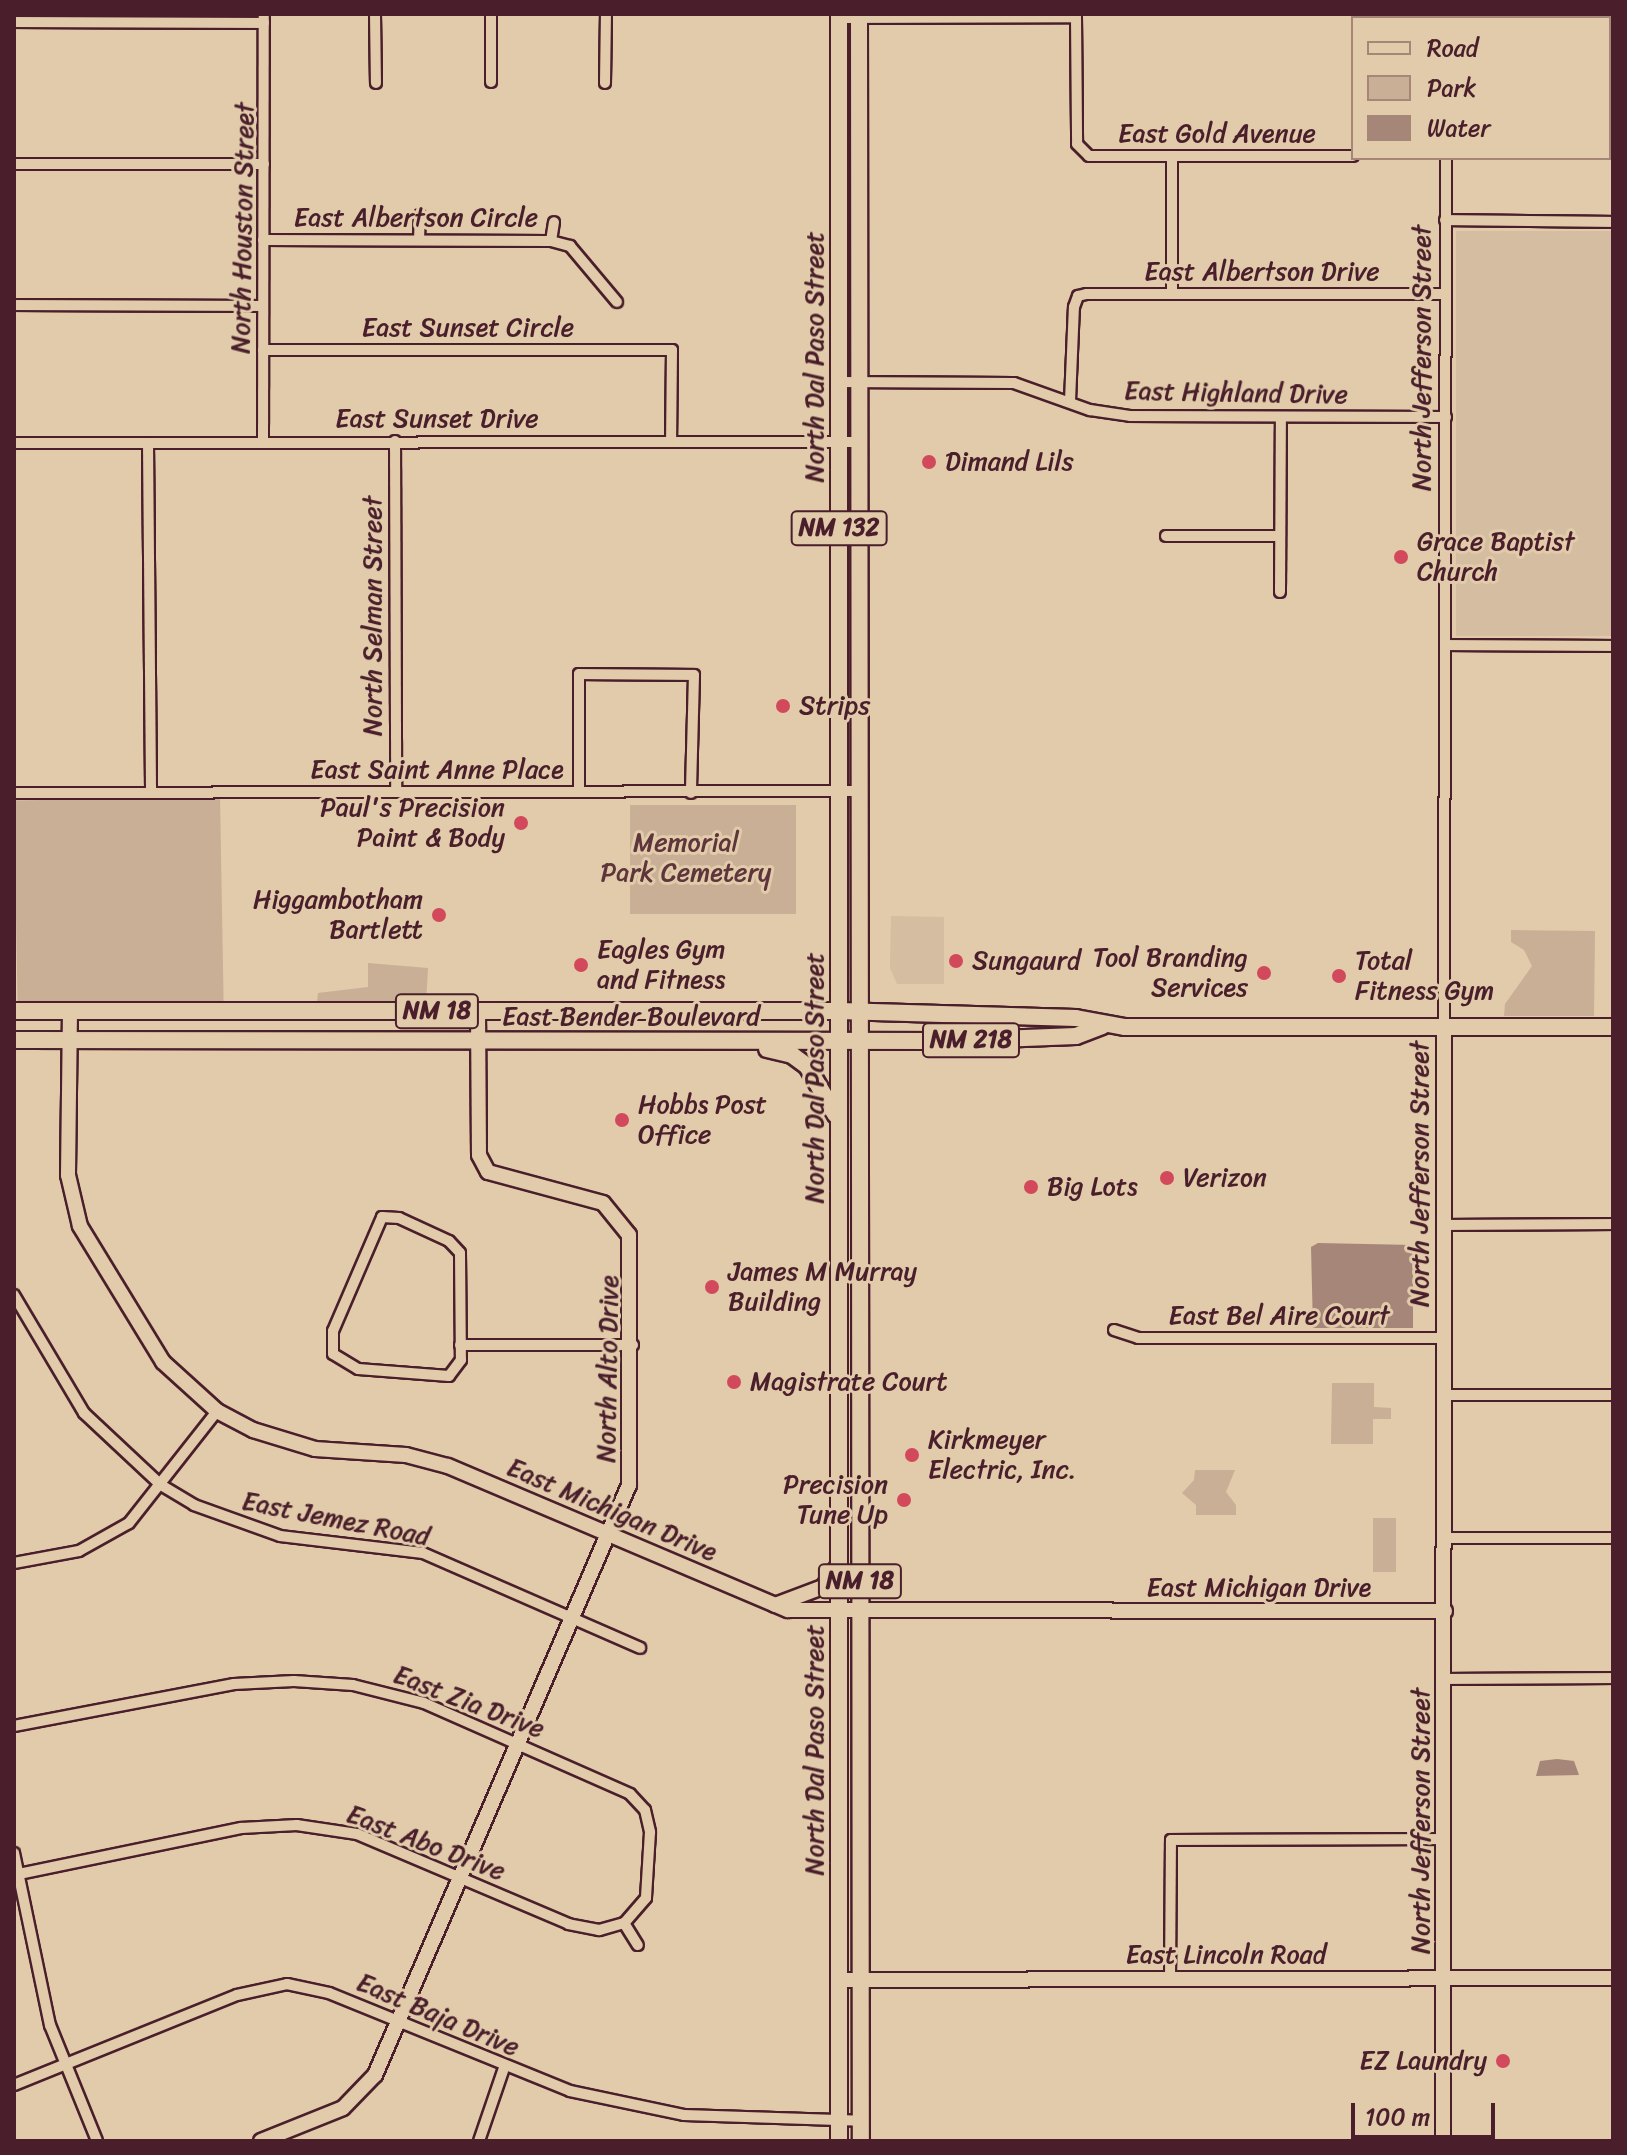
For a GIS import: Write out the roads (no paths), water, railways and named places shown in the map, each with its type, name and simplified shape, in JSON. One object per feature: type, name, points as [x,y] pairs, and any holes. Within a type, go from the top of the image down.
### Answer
[{"type":"main road","name":"North Dal Paso Street","points":[[839,16],[839,2141]]},
{"type":"main road","name":"North Dal Paso Street","points":[[859,16],[861,2141]]},
{"type":"main road","name":"East Bender Boulevard","points":[[14,1011],[839,1011],[1076,1018],[1102,1026],[1613,1027]]},
{"type":"main road","points":[[668,1042],[674,1011]]},
{"type":"main road","name":"East Bender Boulevard","points":[[14,1040],[860,1041],[1076,1036],[1102,1026]]},
{"type":"main road","points":[[747,1042],[792,1055],[807,1066],[839,1121]]},
{"type":"street","points":[[375,14],[376,83]]},
{"type":"street","points":[[491,14],[491,82]]},
{"type":"street","points":[[605,83],[606,14]]},
{"type":"street","points":[[839,16],[859,16]]},
{"type":"street","name":"East Gold Avenue","points":[[859,16],[1076,17],[1081,151],[1172,156],[1351,156]]},
{"type":"street","points":[[14,22],[264,18]]},
{"type":"street","name":"North Houston Street","points":[[263,442],[264,18]]},
{"type":"street","points":[[1172,156],[1172,294]]},
{"type":"street","name":"North Jefferson Street","points":[[1443,2141],[1446,160]]},
{"type":"street","points":[[14,164],[264,164]]},
{"type":"street","points":[[419,240],[420,215]]},
{"type":"street","points":[[1445,220],[1613,222]]},
{"type":"street","name":"East Albertson Circle","points":[[263,240],[551,241],[554,222]]},
{"type":"street","points":[[551,241],[570,246],[617,302]]},
{"type":"street","name":"East Albertson Drive","points":[[1070,401],[1078,296],[1446,294]]},
{"type":"street","points":[[14,305],[263,306]]},
{"type":"street","name":"East Sunset Circle","points":[[263,350],[672,350],[671,441]]},
{"type":"street","name":"East Highland Drive","points":[[839,382],[1014,383],[1130,416],[1446,417]]},
{"type":"street","points":[[1280,592],[1281,418]]},
{"type":"street","name":"North Selman Street","points":[[395,441],[396,792]]},
{"type":"street","name":"East Sunset Drive","points":[[14,443],[859,442]]},
{"type":"street","points":[[148,443],[151,793]]},
{"type":"street","points":[[1166,536],[1280,536]]},
{"type":"street","points":[[1446,645],[1613,646]]},
{"type":"street","points":[[579,791],[579,674],[694,675],[691,793]]},
{"type":"street","name":"East Saint Anne Place","points":[[14,793],[859,791]]},
{"type":"street","name":"East Michigan Drive","points":[[70,1011],[68,1175],[80,1226],[149,1345],[177,1378],[217,1411],[268,1437],[315,1449],[406,1455],[448,1466],[775,1606],[839,1613],[1445,1611]]},
{"type":"street","name":"North Alto Drive","points":[[261,2141],[343,2108],[375,2075],[570,1620],[611,1534],[631,1470],[633,1252],[623,1223],[603,1203],[583,1194],[500,1179],[483,1164],[478,1011]]},
{"type":"street","points":[[382,1217],[399,1218],[449,1241],[460,1253],[460,1345],[461,1360],[449,1376],[358,1369],[333,1354],[333,1331],[382,1217]]},
{"type":"street","points":[[1445,1225],[1613,1224]]},
{"type":"street","name":"East Jemez Road","points":[[14,1295],[84,1413],[161,1485],[252,1530],[423,1553],[570,1620],[640,1648]]},
{"type":"street","name":"East Bel Aire Court","points":[[1114,1330],[1138,1338],[1444,1338]]},
{"type":"street","points":[[460,1345],[633,1345]]},
{"type":"street","points":[[1445,1395],[1613,1395]]},
{"type":"street","points":[[14,1563],[97,1544],[129,1523],[217,1411]]},
{"type":"street","points":[[1445,1538],[1613,1538]]},
{"type":"street","points":[[775,1606],[823,1587],[839,1564]]},
{"type":"street","points":[[1445,1679],[1613,1678]]},
{"type":"street","name":"East Zia Drive","points":[[14,1726],[213,1687],[294,1681],[398,1695],[517,1742],[639,1801],[648,1819],[651,1870],[646,1898],[624,1923]]},
{"type":"street","name":"East Abo Drive","points":[[18,1874],[241,1828],[297,1825],[357,1834],[584,1928],[624,1923]]},
{"type":"street","points":[[1170,1980],[1171,1840],[1445,1839]]},
{"type":"street","points":[[14,1853],[42,1998],[65,2068],[97,2141]]},
{"type":"street","points":[[624,1923],[638,1945]]},
{"type":"street","name":"East Lincoln Road","points":[[839,1980],[1613,1978]]},
{"type":"street","name":"East Baja Drive","points":[[14,2085],[65,2068],[237,1995],[275,1985],[312,1988],[504,2068],[570,2091],[684,2115],[861,2121]]},
{"type":"street","points":[[479,2141],[504,2068]]},
{"type":"water","points":[[1318,1243],[1413,1245],[1413,1328],[1313,1328],[1311,1247]]},
{"type":"water","points":[[1540,1761],[1574,1761],[1579,1775],[1536,1776]]},
{"type":"place","name":"Dimand Lils","points":[[929,462]]},
{"type":"place","name":"Grace Baptist Church","points":[[1401,557]]},
{"type":"place","name":"Strips","points":[[783,706]]},
{"type":"place","name":"Paul's Precision Paint & Body","points":[[521,823]]},
{"type":"place","name":"Higgambotham Bartlett","points":[[439,915]]},
{"type":"place","name":"Sungaurd","points":[[956,961]]},
{"type":"place","name":"Eagles Gym and Fitness","points":[[581,965]]},
{"type":"place","name":"Tool Branding Services","points":[[1264,973]]},
{"type":"place","name":"Total Fitness Gym","points":[[1339,976]]},
{"type":"place","name":"Hobbs Post Office","points":[[622,1120]]},
{"type":"place","name":"Verizon","points":[[1167,1178]]},
{"type":"place","name":"Big Lots","points":[[1031,1187]]},
{"type":"place","name":"James M Murray Building","points":[[712,1287]]},
{"type":"place","name":"Magistrate Court","points":[[734,1382]]},
{"type":"place","name":"Kirkmeyer Electric, Inc.","points":[[912,1455]]},
{"type":"place","name":"Precision Tune Up","points":[[904,1500]]},
{"type":"place","name":"EZ Laundry","points":[[1503,2061]]},
{"type":"park label","name":"Memorial Park Cemetery","points":[[686,858]]}]
